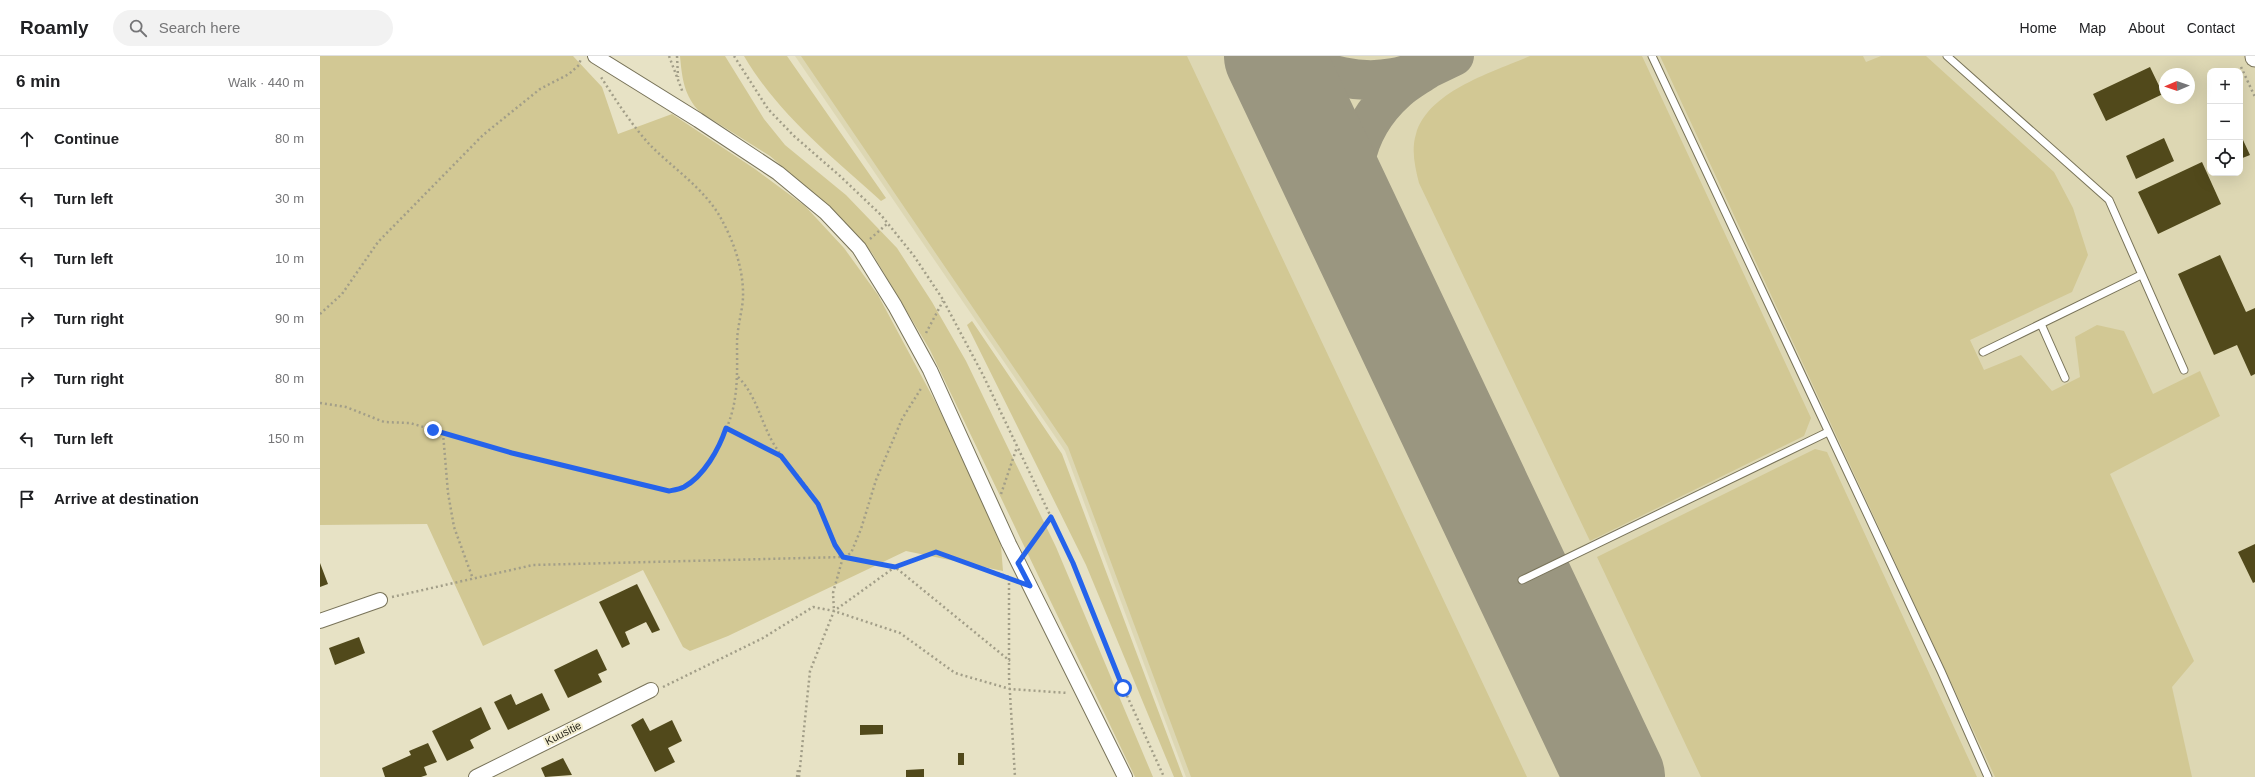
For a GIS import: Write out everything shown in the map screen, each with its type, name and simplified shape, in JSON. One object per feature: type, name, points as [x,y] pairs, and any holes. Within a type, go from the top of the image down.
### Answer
[{"type":"street","points":[[595,56],[698,120],[778,173],[825,212],[859,248],[895,306],[930,370],[995,513],[1014,567],[1030,586],[1125,777]]},
{"type":"street","points":[[320,621],[380,600]]},
{"type":"street","name":"Kuusitie","points":[[476,777],[651,690]]},
{"type":"lane","points":[[1652,56],[1950,691],[1988,777]]},
{"type":"lane","points":[[1947,56],[2109,200],[2184,370]]},
{"type":"lane","points":[[1983,352],[2141,275]]},
{"type":"lane","points":[[2041,324],[2065,378]]},
{"type":"lane","points":[[1522,580],[1828,432]]},
{"type":"path","points":[[320,314],[342,294],[378,242],[483,135],[540,90],[569,74],[579,65],[582,56]]},
{"type":"path","points":[[669,56],[685,96]]},
{"type":"path","points":[[677,56],[678,81]]},
{"type":"path","points":[[734,56],[768,109],[794,136],[840,176],[888,223],[914,256],[943,300],[984,375],[1073,563],[1123,688],[1164,777]]},
{"type":"path","points":[[2249,59],[2255,97]]},
{"type":"path","points":[[320,403],[346,407],[384,422],[410,423],[512,453],[669,491],[683,488],[694,480],[711,460],[726,428],[734,404],[738,376],[737,342],[743,298],[741,273],[730,234],[718,213],[688,179],[650,145],[599,73]]},
{"type":"path","points":[[859,248],[888,223]]},
{"type":"path","points":[[918,348],[943,300]]},
{"type":"path","points":[[798,777],[810,671],[834,611],[833,593],[843,557],[851,553],[861,529],[876,480],[902,419],[924,385],[930,370]]},
{"type":"path","points":[[738,376],[756,402],[765,427],[781,456],[818,504],[835,545],[843,557]]},
{"type":"path","points":[[726,428],[781,456]]},
{"type":"path","points":[[443,433],[448,493],[454,527],[474,579]]},
{"type":"path","points":[[995,513],[1017,447]]},
{"type":"path","points":[[1015,777],[1010,689],[1009,577],[1014,567],[1051,517]]},
{"type":"path","points":[[834,611],[895,567],[936,552],[1009,577],[1030,586]]},
{"type":"path","points":[[380,600],[533,565],[843,557],[895,567],[1010,661]]},
{"type":"path","points":[[651,690],[662,688],[763,638],[813,607],[834,611],[900,632],[955,673],[1010,689],[1084,694]]},
{"type":"shaded area","points":[[320,56],[573,56],[602,87],[618,134],[672,114],[755,169],[805,206],[844,248],[878,295],[937,405],[1000,534],[1003,571],[906,551],[728,636],[690,651],[683,647],[643,570],[483,646],[427,524],[320,525]]},
{"type":"shaded area","points":[[680,56],[725,56],[764,119],[785,145],[846,195],[897,248],[932,302],[966,361],[1056,547],[1153,777],[1135,777],[930,350],[872,253],[833,210],[770,156],[700,112],[690,100],[687,93],[683,79]]},
{"type":"shaded area","points":[[744,56],[787,56],[886,198],[881,201],[825,151],[789,116],[758,77]]},
{"type":"shaded area","points":[[795,56],[2255,56],[2255,777],[1186,777],[1065,451]]},
{"type":"shaded area","points":[[801,56],[1187,56],[1527,777],[1191,777],[1068,447]]},
{"type":"shaded area","points":[[1530,56],[1642,56],[1811,418],[1804,436],[1590,541],[1419,183],[1414,158],[1416,134],[1423,119],[1434,106],[1448,95],[1481,76]]},
{"type":"shaded area","points":[[1660,56],[1863,56],[1866,62],[1881,56],[1926,56],[2054,172],[2073,208],[2088,255],[2072,292],[1970,340],[1984,370],[2021,355],[2052,391],[2080,377],[2075,337],[2097,325],[2124,331],[2153,394],[2200,371],[2220,416],[2110,474],[2194,661],[2172,687],[2192,777],[1995,777]]},
{"type":"shaded area","points":[[972,321],[1062,454],[1183,777],[1174,777],[1086,565],[967,325]]},
{"type":"shaded area","points":[[1815,449],[1827,452],[1977,777],[1701,777],[1597,557]]},
{"type":"building","points":[[2150,67],[2159,86],[2159,96],[2106,121],[2093,94]]},
{"type":"building","points":[[2164,138],[2174,161],[2136,179],[2126,156]]},
{"type":"building","points":[[2243,140],[2250,155],[2243,158]]},
{"type":"building","points":[[2202,162],[2207,176],[2221,204],[2158,234],[2138,192]]},
{"type":"building","points":[[2220,255],[2246,312],[2255,308],[2255,374],[2251,376],[2237,345],[2214,355],[2178,274]]},
{"type":"building","points":[[2255,544],[2255,582],[2253,583],[2238,552]]},
{"type":"building","points":[[320,563],[328,584],[320,587]]},
{"type":"building","points":[[637,584],[660,630],[652,633],[646,622],[625,632],[630,644],[622,648],[599,602]]},
{"type":"building","points":[[359,637],[365,653],[335,665],[329,648]]},
{"type":"building","points":[[597,649],[607,670],[598,674],[602,682],[568,698],[554,670]]},
{"type":"building","points":[[542,693],[550,710],[508,730],[494,702],[511,694],[516,705]]},
{"type":"building","points":[[481,707],[491,729],[470,740],[474,748],[447,761],[432,731]]},
{"type":"building","points":[[643,718],[650,731],[672,720],[682,741],[668,748],[675,762],[655,772],[631,725]]},
{"type":"building","points":[[860,725],[883,725],[883,734],[860,735]]},
{"type":"building","points":[[428,743],[437,762],[424,767],[427,775],[421,777],[385,777],[382,768],[411,755],[409,751]]},
{"type":"building","points":[[958,753],[964,753],[964,765],[958,765]]},
{"type":"building","points":[[563,758],[572,775],[545,777],[541,768]]},
{"type":"building","points":[[924,769],[924,777],[906,777],[906,770]]},
{"type":"taxiway","points":[[1296,56],[1317,69],[1330,74],[1356,79],[1382,80],[1427,69],[1400,87],[1381,106],[1369,124],[1360,142],[1355,162],[1353,182],[1357,224],[1364,245]]},
{"type":"taxiway","points":[[1427,69],[1454,56]]},
{"type":"runway","points":[[1274,56],[1615,777]]},
{"type":"route","points":[[433,430],[512,453],[669,491],[683,488],[694,480],[711,460],[726,428],[781,456],[818,504],[829,527],[835,545],[843,557],[895,567],[936,552],[1009,577],[1030,586],[1018,563],[1051,517],[1073,563],[1123,688]]}]
